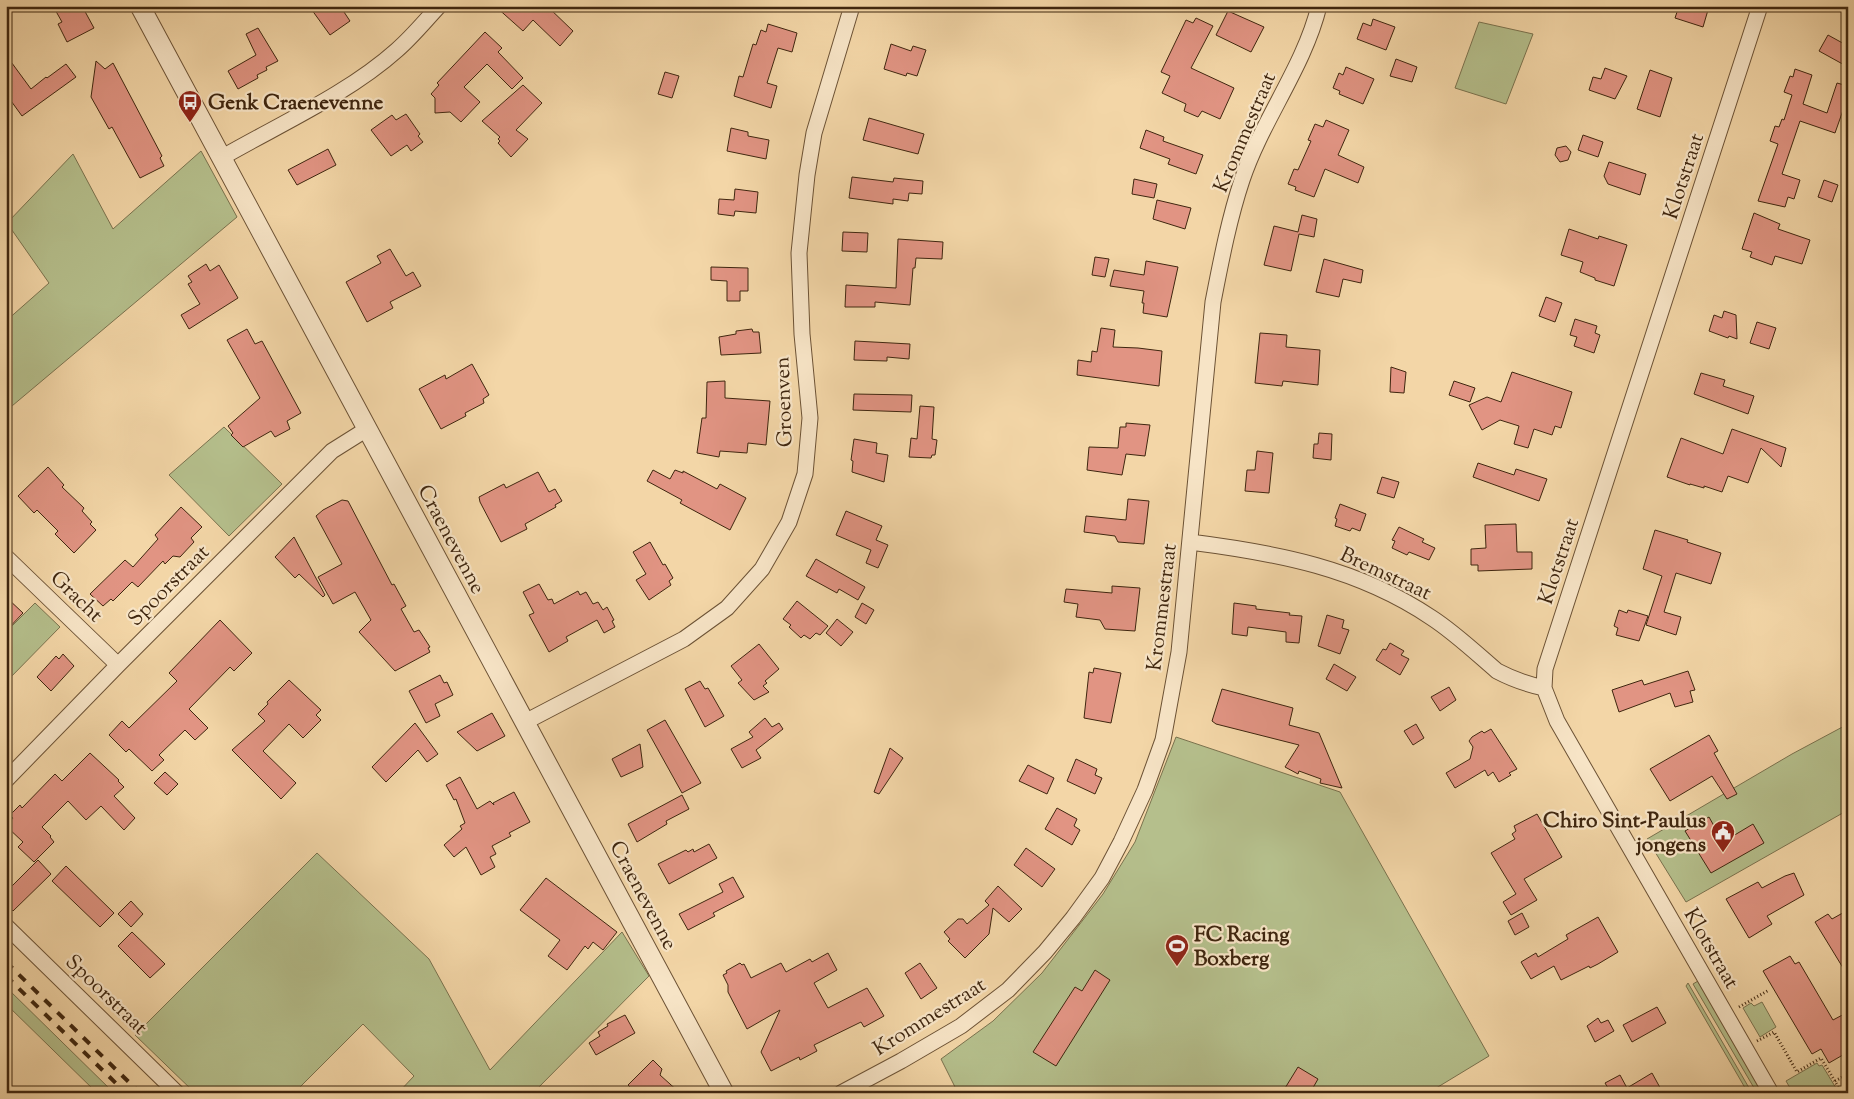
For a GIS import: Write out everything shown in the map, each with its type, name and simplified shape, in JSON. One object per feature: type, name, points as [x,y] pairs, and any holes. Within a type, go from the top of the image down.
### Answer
[{"type":"street","name":"Craenevenne","points":[[140,6],[724,1093]]},
{"type":"street","points":[[221,158],[336,94],[371,70],[397,50],[439,6]]},
{"type":"street","name":"Groenven","points":[[526,722],[684,639],[727,608],[762,569],[788,522],[805,474],[810,418],[802,334],[799,253],[807,175],[814,133],[852,6]]},
{"type":"street","name":"Krommestraat","points":[[841,1093],[901,1062],[961,1026],[1008,990],[1045,952],[1102,878],[1145,790],[1163,740],[1178,652],[1213,302],[1222,257],[1242,179],[1268,118],[1313,30],[1319,6]]},
{"type":"street","name":"Klotstraat","points":[[1760,6],[1545,669],[1544,688],[1557,721],[1771,1093]]},
{"type":"street","name":"Spoorstraat","points":[[6,780],[332,451],[367,429]]},
{"type":"street","name":"Bremstraat","points":[[1190,542],[1283,556],[1341,572],[1399,598],[1433,618],[1498,670],[1517,682],[1544,688]]},
{"type":"street","name":"Gracht","points":[[6,557],[118,665]]},
{"type":"street","name":"Spoorstraat","points":[[6,926],[177,1093]]},
{"type":"path","points":[[1742,1006],[1769,990]]},
{"type":"path","points":[[1762,1039],[1774,1032],[1797,1072],[1822,1058],[1842,1093]]},
{"type":"path","points":[[1835,1081],[1848,1074]]},
{"type":"green space","points":[[1479,22],[1533,34],[1506,104],[1455,88]]},
{"type":"green space","points":[[201,151],[237,217],[6,411],[6,321],[49,283],[7,223],[73,154],[113,229]]},
{"type":"green space","points":[[224,427],[282,484],[229,536],[169,475]]},
{"type":"green space","points":[[35,603],[60,627],[6,682],[6,632]]},
{"type":"green space","points":[[1848,724],[1848,810],[1686,902],[1647,839],[1792,754]]},
{"type":"green space","points":[[1176,737],[1340,792],[1489,1056],[1428,1093],[958,1093],[941,1059],[993,1021],[1042,973],[1103,894],[1135,842]]},
{"type":"green space","points":[[317,853],[429,959],[490,1070],[622,932],[649,976],[533,1093],[398,1093],[414,1076],[363,1024],[294,1093],[195,1093],[135,1035]]},
{"type":"green space","points":[[1698,981],[1763,1093],[1757,1093],[1693,984]]},
{"type":"green space","points":[[1688,983],[1752,1093],[1748,1093],[1686,986]]},
{"type":"green space","points":[[6,987],[114,1093],[97,1093],[6,1004]]},
{"type":"green space","points":[[1762,1002],[1776,1027],[1760,1037],[1743,1008],[1751,1003],[1754,1006]]},
{"type":"green space","points":[[1817,1063],[1819,1066],[1822,1065],[1839,1093],[1793,1093],[1786,1081]]},
{"type":"building","points":[[53,6],[82,6],[94,28],[67,42],[58,24],[62,22]]},
{"type":"building","points":[[309,6],[340,6],[350,21],[330,35]]},
{"type":"building","points":[[495,6],[547,6],[573,31],[560,46],[533,20],[523,31]]},
{"type":"building","points":[[1679,6],[1707,6],[1706,9],[1708,10],[1703,27],[1675,18]]},
{"type":"building","points":[[1228,11],[1264,27],[1251,52],[1216,35]]},
{"type":"building","points":[[1196,18],[1213,26],[1191,68],[1234,88],[1220,119],[1202,111],[1198,117],[1184,111],[1186,104],[1162,93],[1170,76],[1161,72],[1186,20],[1193,23]]},
{"type":"building","points":[[1373,19],[1395,27],[1386,50],[1357,39],[1363,23],[1371,26]]},
{"type":"building","points":[[768,24],[797,33],[792,52],[778,48],[767,83],[777,86],[771,108],[734,96],[739,76],[743,77],[753,44],[756,45],[761,30],[766,32]]},
{"type":"building","points":[[258,28],[278,61],[266,67],[267,70],[257,75],[258,78],[238,89],[228,71],[256,55],[246,34]]},
{"type":"building","points":[[485,32],[502,48],[498,52],[523,78],[512,89],[487,64],[464,87],[480,102],[461,122],[450,112],[435,113],[435,98],[431,94],[439,85],[437,83]]},
{"type":"building","points":[[1828,35],[1848,46],[1848,67],[1819,51]]},
{"type":"building","points":[[891,44],[911,51],[913,46],[926,50],[917,76],[907,73],[906,76],[884,69]]},
{"type":"building","points":[[6,55],[31,89],[66,64],[76,77],[22,116],[6,94]]},
{"type":"building","points":[[1396,59],[1417,67],[1412,82],[1390,76]]},
{"type":"building","points":[[96,61],[105,69],[113,63],[162,156],[160,158],[164,166],[140,178],[112,127],[109,129],[91,97]]},
{"type":"building","points":[[1346,67],[1374,79],[1363,104],[1339,94],[1340,91],[1333,88],[1339,73],[1343,75]]},
{"type":"building","points":[[1605,68],[1627,76],[1615,99],[1589,90],[1593,77],[1601,79]]},
{"type":"building","points":[[1795,69],[1812,75],[1803,104],[1827,113],[1837,83],[1848,86],[1848,96],[1835,133],[1800,121],[1782,174],[1800,180],[1794,199],[1788,197],[1785,207],[1758,201],[1778,144],[1770,141],[1775,126],[1779,127],[1782,119],[1784,120],[1792,95],[1784,92],[1790,76],[1793,77]]},
{"type":"building","points":[[1650,70],[1672,78],[1660,117],[1637,109]]},
{"type":"building","points":[[665,72],[679,76],[672,98],[658,94]]},
{"type":"building","points":[[523,85],[542,103],[516,130],[528,139],[511,157],[498,143],[500,137],[482,121]]},
{"type":"building","points":[[406,114],[420,134],[418,136],[423,142],[411,151],[407,145],[391,156],[371,130],[392,115],[396,120]]},
{"type":"building","points":[[869,118],[924,134],[918,154],[863,140]]},
{"type":"building","points":[[1326,120],[1349,130],[1338,155],[1364,167],[1358,183],[1325,169],[1314,197],[1295,190],[1296,187],[1288,184],[1294,169],[1298,170],[1311,141],[1308,140],[1315,124],[1323,127]]},
{"type":"building","points":[[731,128],[748,132],[748,136],[769,140],[766,159],[727,151]]},
{"type":"building","points":[[1146,130],[1164,137],[1163,141],[1203,155],[1196,174],[1168,164],[1170,159],[1140,148]]},
{"type":"building","points":[[1583,135],[1603,142],[1598,157],[1578,150]]},
{"type":"building","points":[[1566,146],[1571,152],[1568,160],[1560,162],[1555,155],[1557,148]]},
{"type":"building","points":[[328,149],[336,165],[297,185],[288,170]]},
{"type":"building","points":[[1609,162],[1646,174],[1640,195],[1608,184],[1604,176]]},
{"type":"building","points":[[852,177],[893,182],[894,178],[923,181],[922,194],[909,193],[908,201],[893,199],[893,204],[849,198]]},
{"type":"building","points":[[1134,179],[1157,184],[1154,198],[1132,194]]},
{"type":"building","points":[[1824,180],[1838,185],[1832,202],[1818,197]]},
{"type":"building","points":[[735,189],[758,192],[756,213],[735,211],[734,216],[718,214],[719,199],[734,200]]},
{"type":"building","points":[[1157,200],[1191,208],[1185,229],[1153,219]]},
{"type":"building","points":[[1754,213],[1780,224],[1778,229],[1810,240],[1802,264],[1775,256],[1772,265],[1750,257],[1752,252],[1742,249]]},
{"type":"building","points":[[1302,215],[1317,219],[1314,237],[1299,234],[1291,271],[1264,265],[1274,226],[1298,232]]},
{"type":"building","points":[[1569,229],[1598,239],[1599,236],[1627,245],[1614,286],[1595,280],[1595,278],[1580,272],[1583,262],[1561,255]]},
{"type":"building","points":[[843,232],[868,233],[867,252],[842,251]]},
{"type":"building","points":[[898,239],[943,242],[942,259],[916,258],[915,268],[913,268],[910,305],[875,302],[875,307],[845,307],[846,285],[896,288]]},
{"type":"building","points":[[390,249],[406,276],[413,272],[421,286],[390,302],[393,308],[367,322],[346,282],[381,263],[377,256]]},
{"type":"building","points":[[1095,257],[1109,259],[1105,277],[1092,275]]},
{"type":"building","points":[[1324,259],[1363,270],[1361,283],[1343,279],[1339,297],[1316,292]]},
{"type":"building","points":[[1146,261],[1178,267],[1167,317],[1143,313],[1144,291],[1110,286],[1114,270],[1144,275]]},
{"type":"building","points":[[206,264],[210,271],[219,265],[238,298],[189,329],[181,315],[200,304],[188,284],[192,282],[188,276]]},
{"type":"building","points":[[711,267],[748,268],[748,291],[740,291],[740,301],[727,301],[727,281],[711,280]]},
{"type":"building","points":[[1546,297],[1562,303],[1555,322],[1539,316]]},
{"type":"building","points":[[1724,311],[1736,315],[1737,339],[1729,336],[1728,338],[1709,331],[1714,315],[1722,318]]},
{"type":"building","points":[[1575,319],[1597,326],[1595,333],[1600,335],[1594,353],[1574,346],[1577,337],[1570,335]]},
{"type":"building","points":[[1757,322],[1776,328],[1769,349],[1750,343]]},
{"type":"building","points":[[1101,328],[1115,330],[1113,347],[1162,351],[1159,386],[1077,375],[1078,360],[1091,362],[1092,351],[1097,352]]},
{"type":"building","points":[[247,329],[255,344],[262,341],[301,413],[287,421],[290,429],[275,437],[271,431],[243,447],[231,435],[233,433],[228,426],[260,398],[227,340]]},
{"type":"building","points":[[752,329],[753,332],[759,332],[761,353],[721,355],[719,337],[736,334],[736,331]]},
{"type":"building","points":[[1260,333],[1287,335],[1286,347],[1320,350],[1318,385],[1283,381],[1282,386],[1255,383]]},
{"type":"building","points":[[855,341],[910,344],[909,359],[887,357],[887,361],[854,360]]},
{"type":"building","points":[[472,364],[489,395],[483,399],[484,403],[465,413],[466,416],[441,429],[419,389],[445,375],[446,379]]},
{"type":"building","points":[[1391,367],[1406,372],[1404,393],[1390,392]]},
{"type":"building","points":[[1512,372],[1572,392],[1561,428],[1555,426],[1552,435],[1534,429],[1528,448],[1514,444],[1519,426],[1500,420],[1482,430],[1469,405],[1487,397],[1501,402]]},
{"type":"building","points":[[1701,373],[1725,380],[1723,386],[1754,396],[1748,414],[1694,394]]},
{"type":"building","points":[[725,381],[725,398],[770,401],[766,445],[748,443],[747,453],[720,451],[719,457],[697,453],[702,418],[706,418],[707,382]]},
{"type":"building","points":[[1454,381],[1475,388],[1470,402],[1449,395]]},
{"type":"building","points":[[854,394],[912,395],[911,412],[853,410]]},
{"type":"building","points":[[920,406],[934,407],[932,439],[937,440],[935,455],[932,455],[931,458],[909,457],[911,438],[917,439]]},
{"type":"building","points":[[1126,423],[1150,425],[1145,456],[1126,454],[1122,475],[1087,470],[1089,447],[1118,448],[1120,427],[1126,427]]},
{"type":"building","points":[[1732,429],[1786,448],[1781,467],[1761,448],[1748,483],[1728,476],[1722,492],[1704,486],[1704,488],[1690,485],[1667,477],[1681,438],[1723,454]]},
{"type":"building","points":[[1319,433],[1332,434],[1331,460],[1313,458],[1314,444],[1318,444]]},
{"type":"building","points":[[854,439],[877,443],[876,453],[888,455],[884,482],[852,472],[853,461],[851,460]]},
{"type":"building","points":[[1257,451],[1273,453],[1269,493],[1245,491],[1247,470],[1255,470]]},
{"type":"building","points":[[1478,463],[1514,475],[1516,469],[1547,479],[1539,501],[1473,477]]},
{"type":"building","points":[[48,467],[64,485],[62,487],[84,508],[82,511],[92,522],[90,524],[96,530],[74,553],[55,534],[58,531],[37,510],[34,513],[18,496]]},
{"type":"building","points":[[653,470],[670,479],[675,470],[683,473],[683,471],[717,489],[720,484],[746,498],[730,530],[680,503],[682,500],[647,481]]},
{"type":"building","points":[[538,472],[549,492],[555,489],[562,501],[555,505],[556,507],[525,524],[527,529],[501,542],[479,497],[504,484],[506,488]]},
{"type":"building","points":[[1382,477],[1399,482],[1394,498],[1377,493]]},
{"type":"building","points":[[1128,499],[1149,501],[1144,544],[1118,542],[1115,536],[1084,532],[1086,516],[1126,520]]},
{"type":"building","points":[[342,500],[348,501],[392,585],[394,584],[406,606],[401,609],[414,632],[419,630],[430,647],[428,648],[430,652],[395,671],[359,632],[371,620],[355,592],[333,604],[318,577],[342,564],[316,516]]},
{"type":"building","points":[[1340,504],[1366,514],[1360,531],[1352,528],[1350,531],[1335,526],[1337,519],[1335,518]]},
{"type":"building","points":[[181,507],[202,527],[191,538],[194,542],[180,557],[173,556],[165,564],[163,561],[138,587],[132,582],[113,601],[111,599],[103,606],[90,594],[125,560],[133,567],[158,539],[155,535]]},
{"type":"building","points":[[846,511],[882,526],[876,540],[888,545],[878,568],[866,563],[871,550],[836,535]]},
{"type":"building","points":[[1516,524],[1517,552],[1532,552],[1532,569],[1478,571],[1478,565],[1471,565],[1471,549],[1486,548],[1485,525]]},
{"type":"building","points":[[1399,527],[1424,539],[1422,542],[1435,548],[1429,560],[1409,552],[1407,555],[1392,548],[1395,541],[1392,540]]},
{"type":"building","points":[[1655,530],[1721,553],[1711,584],[1676,573],[1664,612],[1681,617],[1676,635],[1646,625],[1662,576],[1643,569]]},
{"type":"building","points":[[294,537],[325,595],[323,597],[299,574],[295,578],[275,557]]},
{"type":"building","points":[[650,542],[673,578],[669,581],[671,585],[649,600],[636,580],[646,574],[633,552]]},
{"type":"building","points":[[816,559],[865,587],[858,600],[839,589],[837,593],[806,576]]},
{"type":"building","points":[[539,584],[548,600],[552,599],[554,604],[578,591],[580,595],[586,592],[593,604],[598,602],[603,610],[607,607],[614,620],[612,621],[615,627],[604,633],[597,620],[566,637],[568,641],[549,652],[529,615],[534,613],[523,592]]},
{"type":"building","points":[[1112,586],[1140,588],[1135,631],[1105,629],[1100,620],[1076,617],[1078,604],[1064,602],[1066,589],[1112,593]]},
{"type":"building","points":[[6,597],[23,613],[6,631]]},
{"type":"building","points":[[797,601],[828,626],[820,635],[816,633],[810,639],[804,635],[801,638],[789,627],[791,625],[783,619]]},
{"type":"building","points":[[862,603],[874,610],[866,624],[855,617]]},
{"type":"building","points":[[1234,603],[1256,606],[1256,609],[1302,616],[1299,643],[1286,642],[1286,632],[1248,627],[1247,636],[1232,634]]},
{"type":"building","points":[[1619,610],[1627,613],[1628,610],[1648,616],[1639,641],[1616,635],[1618,628],[1614,626]]},
{"type":"building","points":[[1327,615],[1344,620],[1342,628],[1349,630],[1340,654],[1318,646]]},
{"type":"building","points":[[837,619],[853,632],[841,646],[826,633]]},
{"type":"building","points":[[220,620],[252,653],[234,671],[230,667],[189,709],[208,728],[195,740],[185,730],[159,755],[164,760],[152,771],[129,749],[126,752],[109,735],[122,721],[129,728],[177,681],[169,673]]},
{"type":"building","points":[[1390,643],[1404,651],[1401,655],[1409,659],[1400,675],[1376,660],[1383,649],[1386,650]]},
{"type":"building","points":[[759,644],[779,669],[765,681],[767,683],[763,686],[769,692],[754,700],[738,683],[742,680],[731,666]]},
{"type":"building","points":[[63,654],[74,666],[51,691],[37,677],[56,656],[59,659]]},
{"type":"building","points":[[1334,664],[1356,677],[1347,691],[1326,679]]},
{"type":"building","points":[[1094,668],[1121,673],[1111,723],[1084,718],[1089,672],[1093,673]]},
{"type":"building","points":[[1688,671],[1695,690],[1690,691],[1693,702],[1675,707],[1670,693],[1619,712],[1612,690],[1642,680],[1644,685]]},
{"type":"building","points":[[440,675],[444,683],[447,682],[453,695],[435,704],[440,716],[426,723],[409,691]]},
{"type":"building","points":[[289,680],[321,710],[316,715],[321,720],[303,738],[289,724],[263,751],[296,783],[281,799],[232,750],[265,721],[258,714]]},
{"type":"building","points":[[700,681],[705,689],[708,688],[724,716],[705,727],[685,689]]},
{"type":"building","points":[[1449,687],[1456,700],[1440,711],[1431,697]]},
{"type":"building","points":[[1222,689],[1293,708],[1289,725],[1319,733],[1342,788],[1320,783],[1321,779],[1299,771],[1298,774],[1285,767],[1299,745],[1216,724],[1212,721]]},
{"type":"building","points":[[492,713],[505,736],[477,751],[457,732]]},
{"type":"building","points":[[765,718],[772,727],[779,723],[783,729],[756,750],[761,758],[742,768],[731,749],[753,737],[749,732]]},
{"type":"building","points":[[665,720],[701,783],[682,793],[647,730]]},
{"type":"building","points":[[415,723],[438,754],[427,762],[418,750],[386,782],[372,767]]},
{"type":"building","points":[[1416,724],[1424,738],[1413,745],[1404,731]]},
{"type":"building","points":[[1491,729],[1517,769],[1499,782],[1493,772],[1488,776],[1485,770],[1455,788],[1446,773],[1470,759],[1473,747],[1469,741],[1472,737],[1482,731],[1484,733]]},
{"type":"building","points":[[1709,735],[1718,751],[1714,753],[1737,794],[1727,799],[1712,776],[1670,801],[1650,769]]},
{"type":"building","points":[[640,744],[643,767],[621,777],[612,759]]},
{"type":"building","points":[[890,748],[903,758],[879,794],[874,792]]},
{"type":"building","points":[[90,753],[124,787],[114,796],[135,818],[124,830],[101,806],[86,820],[68,801],[42,827],[54,842],[34,862],[18,847],[23,842],[6,826],[13,818],[10,815],[20,805],[22,808],[55,774],[62,781]]},
{"type":"building","points":[[1076,759],[1097,769],[1095,775],[1102,778],[1095,794],[1067,781]]},
{"type":"building","points":[[1028,765],[1054,778],[1047,794],[1019,781]]},
{"type":"building","points":[[165,772],[178,784],[167,795],[154,783]]},
{"type":"building","points":[[460,777],[477,809],[490,801],[494,805],[493,803],[514,792],[530,822],[509,833],[511,836],[492,846],[496,854],[490,857],[495,867],[481,875],[466,847],[454,857],[444,845],[462,829],[460,826],[465,823],[456,799],[454,800],[446,785]]},
{"type":"building","points":[[682,795],[689,809],[666,821],[667,824],[637,842],[628,824]]},
{"type":"building","points":[[1057,808],[1077,819],[1074,826],[1080,830],[1072,845],[1045,829]]},
{"type":"building","points":[[1537,814],[1562,857],[1524,879],[1537,900],[1511,915],[1503,902],[1516,894],[1491,853],[1515,839],[1512,834],[1516,831],[1514,826]]},
{"type":"building","name":"Chiro Sint-Paulus jongens","points":[[1709,817],[1723,842],[1753,824],[1764,843],[1711,873],[1685,831]]},
{"type":"building","points":[[709,844],[717,858],[669,884],[658,864],[686,850],[688,852],[693,849],[694,852]]},
{"type":"building","points":[[1026,848],[1055,869],[1042,887],[1014,865]]},
{"type":"building","points":[[38,860],[51,874],[13,911],[6,904],[6,892]]},
{"type":"building","points":[[66,866],[114,913],[100,927],[52,881]]},
{"type":"building","points":[[1794,873],[1804,895],[1767,916],[1772,924],[1749,938],[1726,899],[1758,882],[1762,888]]},
{"type":"building","points":[[733,877],[744,897],[713,913],[715,916],[688,930],[679,914],[723,892],[719,884]]},
{"type":"building","points":[[546,878],[617,932],[603,950],[593,942],[588,949],[585,946],[567,970],[548,956],[560,940],[520,910]]},
{"type":"building","points":[[998,886],[1022,909],[1009,922],[993,908],[989,934],[965,958],[948,941],[950,939],[944,932],[958,919],[963,919],[967,924],[989,905],[985,901]]},
{"type":"building","points":[[131,901],[143,914],[131,927],[118,914]]},
{"type":"building","points":[[1848,910],[1848,976],[1815,922],[1828,914],[1832,919]]},
{"type":"building","points":[[1522,913],[1529,927],[1515,935],[1508,921]]},
{"type":"building","points":[[1598,917],[1618,952],[1590,968],[1589,966],[1561,980],[1554,966],[1531,979],[1521,962],[1536,953],[1538,957],[1568,939],[1566,935]]},
{"type":"building","points":[[132,932],[165,964],[150,978],[118,946]]},
{"type":"building","points":[[828,953],[837,970],[814,983],[828,1008],[867,988],[884,1016],[864,1027],[861,1022],[814,1045],[817,1051],[800,1060],[799,1057],[771,1071],[761,1052],[780,1010],[747,1029],[728,992],[728,985],[723,975],[727,973],[726,971],[740,963],[744,964],[751,978],[781,963],[786,972],[810,959],[812,962]]},
{"type":"building","points":[[1790,956],[1795,964],[1799,962],[1833,1020],[1848,1012],[1848,1052],[1829,1063],[1821,1049],[1812,1054],[1763,971]]},
{"type":"building","points":[[920,963],[937,988],[921,999],[905,973]]},
{"type":"building","points":[[1095,970],[1110,980],[1056,1066],[1033,1052],[1075,987],[1082,991]]},
{"type":"building","points":[[1657,1007],[1666,1023],[1632,1042],[1623,1025]]},
{"type":"building","points":[[625,1015],[635,1033],[596,1055],[589,1043],[600,1036],[598,1032],[608,1026],[607,1024]]},
{"type":"building","points":[[1598,1018],[1601,1023],[1608,1020],[1614,1031],[1595,1042],[1587,1026]]},
{"type":"building","points":[[653,1060],[662,1069],[660,1075],[680,1093],[636,1093],[628,1085]]},
{"type":"building","points":[[1298,1067],[1318,1079],[1310,1093],[1282,1093]]},
{"type":"building","points":[[1652,1073],[1663,1093],[1611,1093],[1605,1083],[1620,1075],[1627,1088]]},
{"type":"railway","points":[[6,962],[140,1093]]},
{"type":"railway","points":[[6,976],[126,1093]]},
{"type":"place","name":"Genk Craenevenne","points":[[190,123]]},
{"type":"place","name":"Chiro Sint-Paulus jongens","points":[[1723,853]]},
{"type":"place","name":"FC Racing Boxberg","points":[[1177,967]]}]
